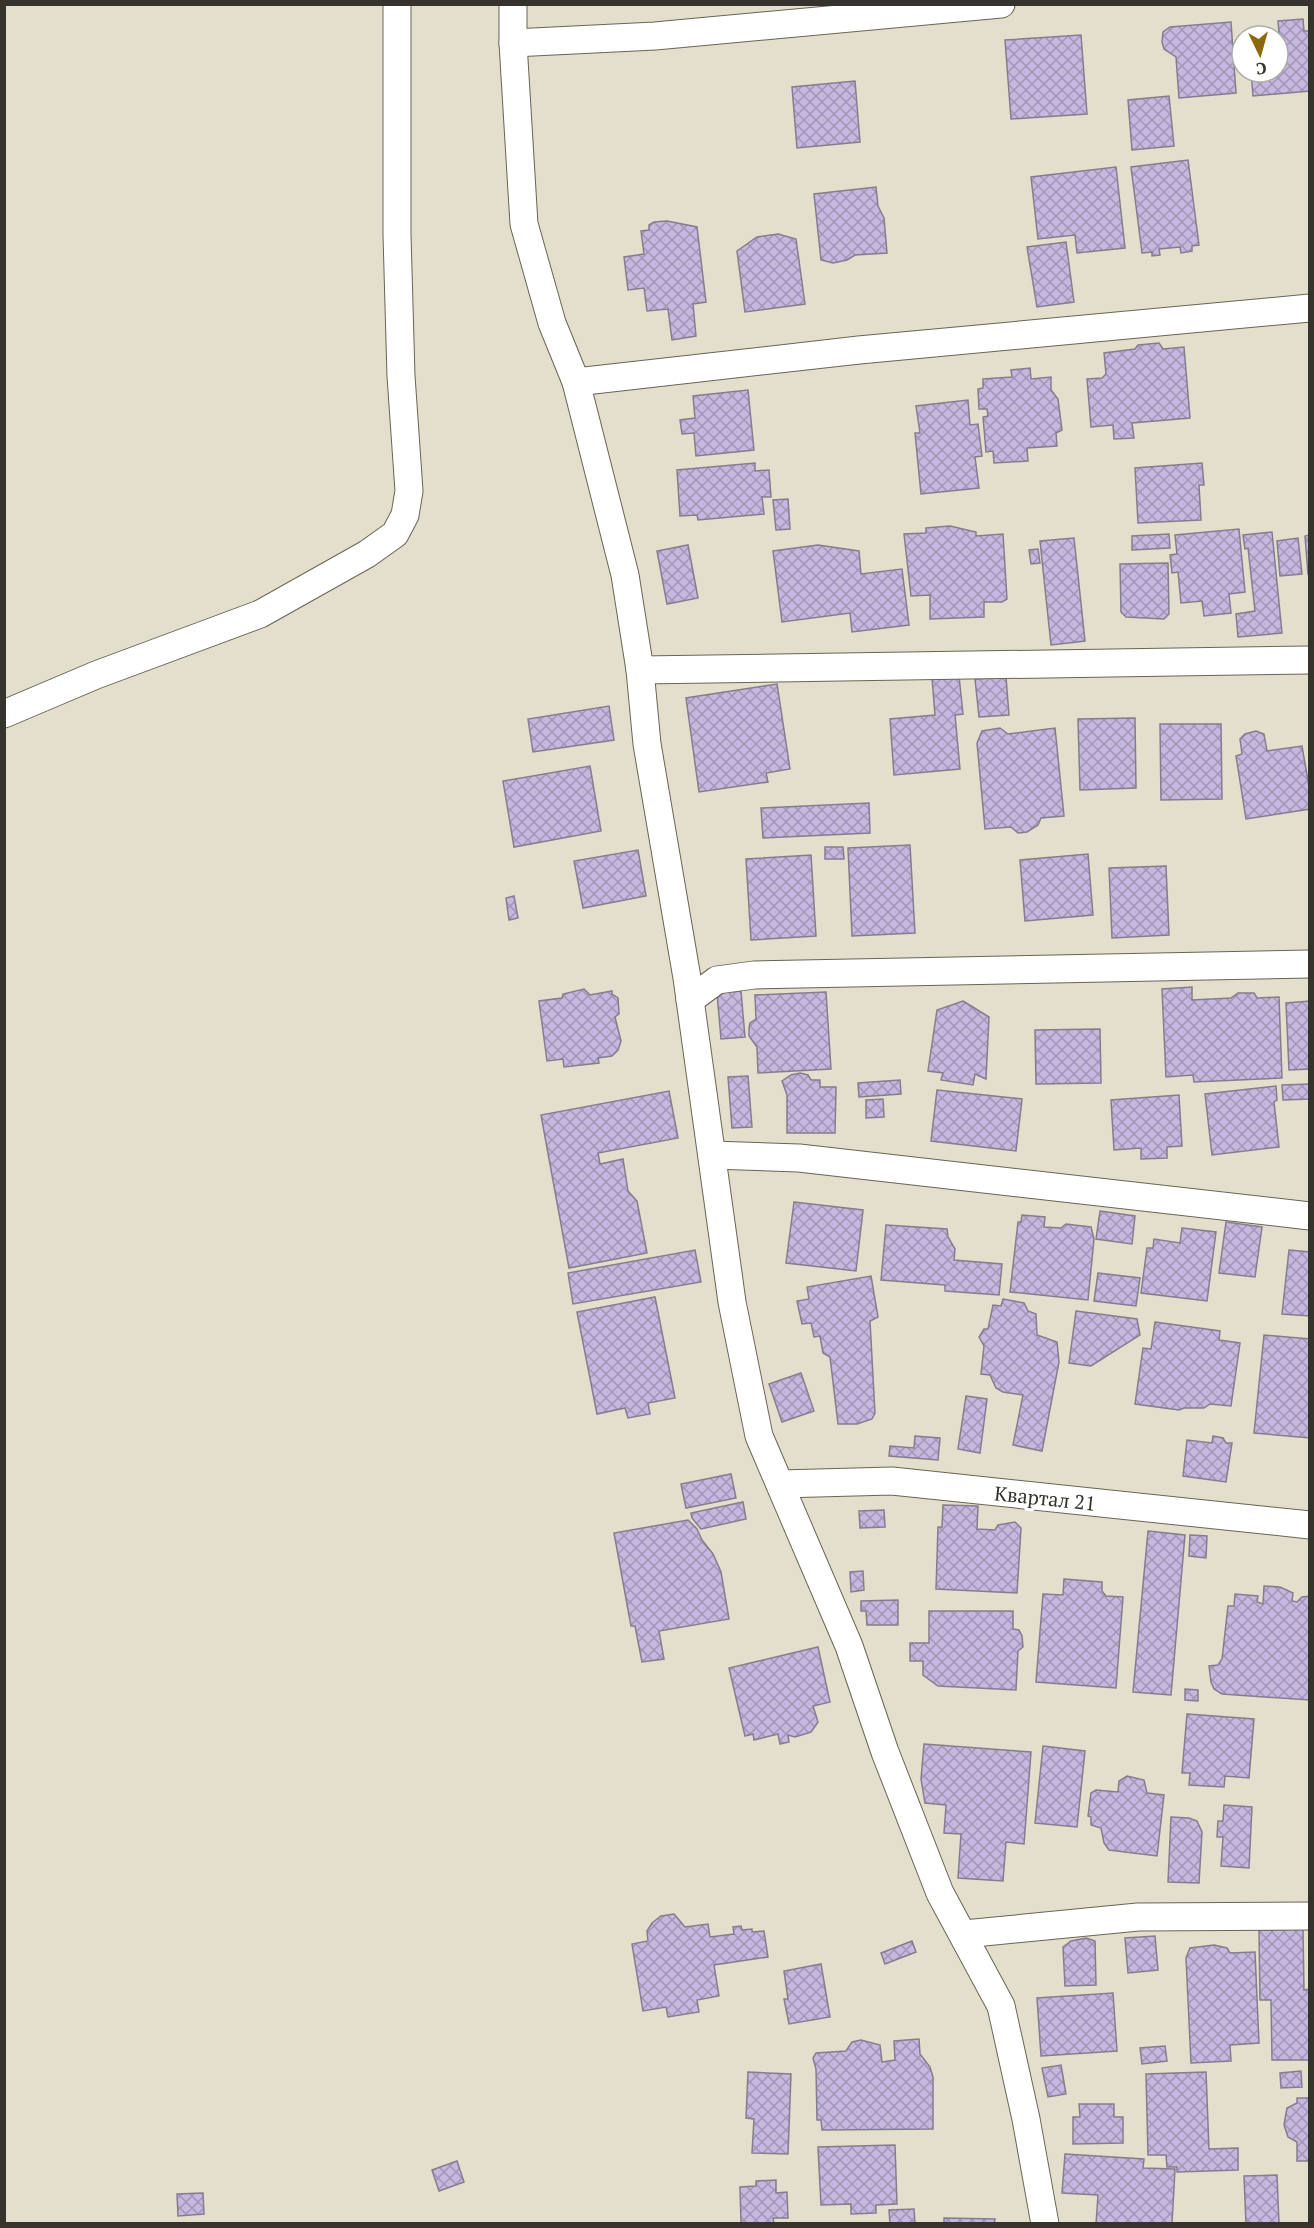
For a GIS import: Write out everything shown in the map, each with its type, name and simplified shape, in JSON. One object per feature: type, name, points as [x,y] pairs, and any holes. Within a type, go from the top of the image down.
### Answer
[{"type":"street","points":[[4,714],[96,675],[260,614],[367,554],[395,534],[405,515],[409,490],[400,341],[397,223],[397,4]]},
{"type":"street","points":[[513,4],[513,43],[524,224],[552,323],[576,382],[625,575],[640,670],[647,744],[690,1000],[732,1302],[759,1436],[849,1646],[885,1752],[940,1893],[1001,2006],[1026,2119],[1045,2223]]},
{"type":"street","points":[[513,43],[655,36],[1001,4]]},
{"type":"street","points":[[576,382],[860,350],[1310,308]]},
{"type":"street","points":[[640,670],[1310,660]]},
{"type":"street","points":[[690,1000],[717,980],[754,975],[1310,964]]},
{"type":"street","points":[[712,1155],[799,1158],[1310,1216]]},
{"type":"street","name":"Квартал 21","points":[[780,1484],[892,1481],[1310,1525]]},
{"type":"street","points":[[964,1934],[1138,1917],[1310,1916]]},
{"type":"building","points":[[1303,19],[1304,31],[1310,31],[1310,91],[1253,96],[1252,84],[1290,84],[1290,24],[1278,24],[1278,21]]},
{"type":"building","points":[[1231,22],[1230,84],[1235,84],[1236,93],[1179,98],[1176,57],[1164,49],[1162,42],[1163,32],[1170,27]]},
{"type":"building","points":[[1081,35],[1087,114],[1011,119],[1005,40]]},
{"type":"building","points":[[855,81],[860,142],[797,148],[792,87]]},
{"type":"building","points":[[1169,96],[1174,146],[1132,150],[1128,100]]},
{"type":"building","points":[[1188,160],[1199,245],[1192,246],[1192,251],[1181,253],[1180,247],[1159,249],[1160,255],[1152,256],[1152,252],[1142,253],[1131,167]]},
{"type":"building","points":[[1116,167],[1125,248],[1077,253],[1075,235],[1038,239],[1031,177]]},
{"type":"building","points":[[876,187],[878,206],[884,218],[887,253],[855,255],[847,260],[833,263],[821,260],[814,194]]},
{"type":"building","points":[[667,221],[697,227],[706,302],[693,304],[696,336],[672,340],[668,309],[647,311],[644,288],[628,290],[624,257],[644,254],[641,231],[649,230],[649,225],[654,222]]},
{"type":"building","points":[[778,234],[796,239],[805,304],[745,312],[737,251],[757,237]]},
{"type":"building","points":[[1066,242],[1074,302],[1037,307],[1027,247]]},
{"type":"building","points":[[1159,343],[1163,349],[1184,347],[1190,418],[1132,423],[1134,438],[1114,439],[1113,425],[1091,427],[1087,379],[1102,378],[1106,374],[1104,353]]},
{"type":"building","points":[[1030,368],[1031,379],[1051,377],[1051,390],[1058,399],[1062,430],[1056,433],[1057,446],[1027,448],[1028,461],[994,463],[993,451],[986,452],[983,417],[988,416],[987,409],[979,409],[978,389],[983,388],[983,379],[1012,377],[1011,370]]},
{"type":"building","points":[[748,390],[754,450],[696,456],[694,433],[682,434],[680,420],[695,418],[693,396]]},
{"type":"building","points":[[968,400],[970,425],[978,424],[982,456],[975,457],[979,488],[921,494],[915,433],[920,433],[916,406]]},
{"type":"building","points":[[755,463],[755,471],[769,470],[771,497],[762,497],[764,514],[698,520],[697,515],[680,516],[677,470]]},
{"type":"building","points":[[1202,463],[1204,485],[1199,485],[1201,520],[1138,523],[1135,468]]},
{"type":"building","points":[[788,499],[790,529],[776,530],[773,500]]},
{"type":"building","points":[[950,526],[976,532],[976,536],[1003,534],[1007,599],[1002,602],[984,602],[984,617],[930,619],[930,595],[911,596],[904,534],[926,533],[926,528]]},
{"type":"building","points":[[1239,529],[1245,592],[1229,594],[1231,613],[1204,616],[1202,601],[1181,603],[1178,572],[1172,573],[1170,555],[1177,554],[1175,535]]},
{"type":"building","points":[[1272,532],[1282,633],[1238,637],[1236,614],[1255,611],[1248,548],[1245,549],[1243,535]]},
{"type":"building","points":[[1169,534],[1170,548],[1132,550],[1132,536]]},
{"type":"building","points":[[1310,535],[1310,574],[1308,574],[1305,536]]},
{"type":"building","points":[[1074,538],[1085,641],[1051,645],[1040,541]]},
{"type":"building","points":[[1298,538],[1302,574],[1280,576],[1277,541]]},
{"type":"building","points":[[688,545],[698,598],[667,604],[657,551]]},
{"type":"building","points":[[818,545],[859,551],[861,574],[902,569],[909,625],[852,632],[850,613],[782,622],[773,551]]},
{"type":"building","points":[[1038,549],[1040,563],[1031,564],[1029,550]]},
{"type":"building","points":[[1168,563],[1169,614],[1164,619],[1126,617],[1121,612],[1120,564]]},
{"type":"building","points":[[959,676],[963,714],[955,715],[960,769],[894,775],[890,719],[935,715],[932,678]]},
{"type":"building","points":[[1006,677],[1009,715],[979,717],[975,679]]},
{"type":"building","points":[[777,684],[790,769],[766,773],[768,782],[699,792],[686,698]]},
{"type":"building","points":[[609,706],[614,740],[533,752],[528,719]]},
{"type":"building","points":[[1135,718],[1136,788],[1080,790],[1078,719]]},
{"type":"building","points":[[1160,724],[1221,724],[1222,799],[1161,800]]},
{"type":"building","points":[[1000,728],[1008,734],[1055,728],[1064,816],[1041,818],[1038,825],[1027,832],[1018,833],[1011,827],[985,829],[977,743],[982,731]]},
{"type":"building","points":[[1256,731],[1264,734],[1267,751],[1302,746],[1310,792],[1310,809],[1246,819],[1236,756],[1242,754],[1240,739],[1245,734]]},
{"type":"building","points":[[590,766],[601,831],[514,847],[503,781]]},
{"type":"building","points":[[869,803],[870,833],[763,838],[761,808]]},
{"type":"building","points":[[910,845],[915,933],[852,936],[848,848]]},
{"type":"building","points":[[825,847],[843,847],[844,859],[825,859]]},
{"type":"building","points":[[638,850],[646,896],[583,908],[574,861]]},
{"type":"building","points":[[1088,854],[1093,915],[1025,921],[1020,860]]},
{"type":"building","points":[[811,855],[816,936],[751,940],[746,859]]},
{"type":"building","points":[[1166,866],[1169,935],[1112,938],[1109,868]]},
{"type":"building","points":[[514,896],[518,918],[509,920],[506,898]]},
{"type":"building","points":[[1192,987],[1192,1000],[1231,998],[1238,993],[1254,993],[1257,998],[1279,997],[1282,1078],[1194,1082],[1193,1075],[1166,1077],[1162,989]]},
{"type":"building","points":[[584,989],[590,995],[612,991],[612,994],[618,998],[619,1014],[615,1017],[621,1041],[618,1050],[612,1056],[598,1058],[599,1063],[564,1067],[563,1059],[547,1061],[539,1001],[562,998],[563,994]]},
{"type":"building","points":[[741,991],[745,1037],[721,1039],[717,993]]},
{"type":"building","points":[[826,992],[831,1069],[758,1073],[757,1047],[749,1036],[750,1023],[756,1019],[755,995]]},
{"type":"building","points":[[963,1001],[989,1017],[986,1079],[975,1074],[973,1085],[941,1080],[943,1073],[928,1071],[937,1010]]},
{"type":"building","points":[[1310,1001],[1310,1069],[1289,1070],[1286,1003]]},
{"type":"building","points":[[1100,1029],[1101,1083],[1036,1084],[1035,1030]]},
{"type":"building","points":[[800,1073],[808,1075],[811,1080],[820,1080],[820,1087],[836,1087],[835,1133],[787,1133],[787,1095],[782,1081],[791,1075]]},
{"type":"building","points":[[748,1076],[752,1127],[732,1128],[728,1077]]},
{"type":"building","points":[[900,1080],[901,1094],[859,1097],[858,1083]]},
{"type":"building","points":[[1310,1084],[1310,1099],[1283,1100],[1282,1085]]},
{"type":"building","points":[[1276,1086],[1277,1100],[1274,1102],[1279,1147],[1212,1155],[1205,1094]]},
{"type":"building","points":[[937,1090],[1022,1099],[1016,1151],[931,1141]]},
{"type":"building","points":[[669,1091],[678,1138],[598,1153],[600,1164],[623,1159],[628,1191],[637,1201],[647,1253],[569,1268],[541,1115]]},
{"type":"building","points":[[1179,1095],[1182,1146],[1167,1147],[1167,1158],[1141,1159],[1141,1148],[1114,1150],[1111,1100]]},
{"type":"building","points":[[883,1099],[884,1117],[866,1118],[866,1100]]},
{"type":"building","points":[[794,1202],[863,1210],[856,1271],[786,1263]]},
{"type":"building","points":[[1100,1211],[1135,1216],[1132,1244],[1096,1239]]},
{"type":"building","points":[[1022,1215],[1045,1217],[1044,1227],[1061,1228],[1066,1224],[1091,1227],[1094,1239],[1088,1300],[1010,1292],[1018,1222],[1021,1222]]},
{"type":"building","points":[[1226,1222],[1262,1227],[1255,1277],[1219,1273]]},
{"type":"building","points":[[886,1225],[947,1229],[948,1237],[955,1249],[954,1260],[1002,1264],[999,1295],[945,1291],[945,1285],[881,1280]]},
{"type":"building","points":[[1182,1228],[1216,1232],[1207,1301],[1141,1293],[1147,1248],[1153,1248],[1154,1239],[1180,1243]]},
{"type":"building","points":[[695,1250],[701,1282],[573,1304],[568,1273]]},
{"type":"building","points":[[1289,1250],[1310,1252],[1310,1316],[1282,1314]]},
{"type":"building","points":[[1098,1273],[1140,1278],[1136,1306],[1094,1301]]},
{"type":"building","points":[[871,1276],[878,1317],[870,1321],[875,1413],[872,1419],[857,1424],[838,1424],[830,1357],[823,1353],[820,1336],[814,1337],[811,1323],[802,1324],[797,1301],[809,1299],[807,1287]]},
{"type":"building","points":[[655,1297],[675,1398],[648,1403],[650,1414],[628,1418],[625,1408],[597,1414],[577,1312]]},
{"type":"building","points":[[1003,1299],[1024,1303],[1028,1311],[1036,1314],[1037,1335],[1057,1342],[1059,1362],[1042,1451],[1013,1445],[1023,1395],[1003,1392],[996,1388],[990,1375],[981,1374],[984,1346],[979,1337],[984,1329],[988,1329],[993,1305],[1001,1306]]},
{"type":"building","points":[[1076,1311],[1137,1319],[1140,1335],[1091,1366],[1069,1363]]},
{"type":"building","points":[[1155,1322],[1220,1331],[1219,1340],[1240,1343],[1231,1406],[1210,1404],[1204,1408],[1179,1410],[1135,1404],[1143,1348],[1151,1349]]},
{"type":"building","points":[[1264,1335],[1310,1339],[1310,1438],[1254,1433]]},
{"type":"building","points":[[801,1373],[814,1411],[782,1422],[769,1384]]},
{"type":"building","points":[[966,1396],[987,1399],[980,1453],[958,1449]]},
{"type":"building","points":[[915,1436],[940,1438],[938,1460],[889,1456],[890,1446],[914,1448]]},
{"type":"building","points":[[1213,1436],[1223,1438],[1226,1443],[1232,1443],[1226,1482],[1183,1476],[1187,1440],[1212,1443]]},
{"type":"building","points":[[731,1474],[736,1498],[686,1508],[681,1484]]},
{"type":"building","points":[[743,1502],[746,1519],[701,1529],[692,1518],[691,1513]]},
{"type":"building","points":[[943,1505],[978,1506],[977,1529],[995,1530],[998,1525],[1015,1522],[1021,1528],[1017,1593],[936,1589],[938,1527],[942,1527]]},
{"type":"building","points":[[884,1510],[885,1527],[860,1528],[859,1511]]},
{"type":"building","points":[[688,1520],[697,1529],[713,1554],[721,1572],[729,1619],[659,1631],[664,1659],[642,1662],[635,1626],[631,1626],[614,1533]]},
{"type":"building","points":[[1148,1531],[1185,1535],[1171,1695],[1133,1692]]},
{"type":"building","points":[[1190,1535],[1207,1536],[1206,1558],[1189,1556]]},
{"type":"building","points":[[863,1571],[864,1590],[851,1592],[850,1572]]},
{"type":"building","points":[[1064,1579],[1102,1582],[1102,1591],[1106,1596],[1123,1597],[1116,1688],[1036,1682],[1043,1594],[1063,1595]]},
{"type":"building","points":[[1264,1586],[1280,1587],[1293,1593],[1292,1601],[1297,1602],[1302,1597],[1310,1596],[1310,1700],[1222,1694],[1214,1689],[1211,1682],[1209,1666],[1218,1665],[1222,1659],[1228,1606],[1234,1606],[1235,1594],[1258,1596],[1257,1602],[1263,1604]]},
{"type":"building","points":[[898,1600],[898,1625],[867,1625],[866,1611],[861,1611],[861,1601]]},
{"type":"building","points":[[929,1611],[1013,1611],[1013,1629],[1019,1630],[1023,1647],[1018,1651],[1016,1690],[938,1686],[923,1675],[923,1661],[910,1661],[910,1643],[929,1643]]},
{"type":"building","points":[[818,1647],[830,1702],[813,1706],[818,1722],[811,1732],[795,1737],[788,1735],[789,1742],[780,1744],[778,1734],[754,1740],[753,1734],[745,1736],[729,1668]]},
{"type":"building","points":[[1185,1689],[1198,1690],[1198,1701],[1185,1700]]},
{"type":"building","points":[[1187,1714],[1254,1719],[1249,1778],[1225,1776],[1224,1787],[1189,1785],[1190,1773],[1182,1773]]},
{"type":"building","points":[[924,1744],[1031,1752],[1024,1844],[1006,1842],[1003,1881],[958,1878],[961,1834],[944,1833],[946,1805],[925,1803],[921,1779]]},
{"type":"building","points":[[1043,1746],[1085,1751],[1077,1827],[1035,1823]]},
{"type":"building","points":[[1127,1776],[1144,1780],[1147,1793],[1164,1795],[1157,1856],[1109,1850],[1104,1843],[1101,1828],[1091,1825],[1091,1817],[1088,1816],[1091,1793],[1096,1790],[1118,1792],[1119,1781]]},
{"type":"building","points":[[1224,1805],[1252,1807],[1249,1868],[1221,1866],[1223,1837],[1217,1837],[1218,1821],[1223,1821]]},
{"type":"building","points":[[1171,1817],[1197,1821],[1202,1832],[1199,1883],[1168,1882]]},
{"type":"building","points":[[674,1914],[685,1927],[708,1924],[710,1937],[734,1934],[733,1927],[741,1926],[742,1930],[764,1931],[768,1957],[714,1965],[719,1996],[697,2000],[699,2012],[668,2017],[666,2007],[643,2011],[632,1944],[648,1941],[647,1931],[652,1923],[661,1916]]},
{"type":"building","points":[[1303,1929],[1304,1990],[1310,1989],[1310,2060],[1272,2060],[1271,2000],[1260,2000],[1259,1930]]},
{"type":"building","points":[[1155,1936],[1158,1970],[1128,1973],[1125,1938]]},
{"type":"building","points":[[1086,1938],[1095,1941],[1096,1985],[1065,1986],[1063,1947],[1071,1941]]},
{"type":"building","points":[[912,1941],[916,1952],[885,1964],[881,1953]]},
{"type":"building","points":[[1214,1945],[1227,1948],[1230,1953],[1255,1952],[1259,2043],[1230,2045],[1231,2061],[1191,2063],[1186,1958],[1190,1948]]},
{"type":"building","points":[[821,1964],[830,2017],[789,2024],[784,1999],[788,1999],[784,1971]]},
{"type":"building","points":[[1113,1993],[1117,2051],[1041,2056],[1037,1998]]},
{"type":"building","points":[[919,2039],[920,2054],[930,2067],[933,2077],[933,2129],[822,2130],[821,2120],[817,2120],[816,2069],[813,2058],[816,2053],[846,2051],[852,2042],[861,2040],[880,2045],[882,2062],[895,2060],[894,2041]]},
{"type":"building","points":[[1165,2046],[1167,2061],[1142,2064],[1140,2048]]},
{"type":"building","points":[[1061,2065],[1066,2094],[1048,2097],[1042,2068]]},
{"type":"building","points":[[1301,2071],[1302,2087],[1281,2088],[1280,2073]]},
{"type":"building","points":[[748,2072],[791,2074],[788,2154],[752,2153],[754,2119],[746,2118]]},
{"type":"building","points":[[1206,2072],[1209,2149],[1238,2148],[1238,2170],[1177,2172],[1177,2167],[1167,2167],[1166,2155],[1148,2155],[1146,2074]]},
{"type":"building","points":[[1297,2098],[1310,2098],[1310,2161],[1297,2161],[1297,2142],[1288,2137],[1284,2125],[1287,2108],[1297,2103]]},
{"type":"building","points":[[1079,2104],[1114,2104],[1114,2117],[1123,2117],[1123,2143],[1073,2144],[1073,2117],[1080,2117]]},
{"type":"building","points":[[895,2145],[897,2204],[876,2205],[876,2213],[851,2214],[851,2204],[821,2205],[818,2147]]},
{"type":"building","points":[[1065,2154],[1144,2159],[1143,2168],[1175,2169],[1172,2224],[1096,2224],[1098,2195],[1062,2193]]},
{"type":"building","points":[[457,2161],[464,2182],[439,2191],[432,2170]]},
{"type":"building","points":[[1277,2175],[1279,2224],[1246,2224],[1244,2176]]},
{"type":"building","points":[[776,2180],[776,2193],[787,2192],[788,2218],[773,2218],[774,2224],[741,2224],[740,2187],[756,2186],[756,2181]]},
{"type":"building","points":[[203,2193],[204,2214],[178,2216],[177,2194]]},
{"type":"building","points":[[914,2209],[915,2224],[890,2224],[889,2210]]},
{"type":"building","points":[[944,2218],[995,2219],[994,2224],[944,2224]]}]
